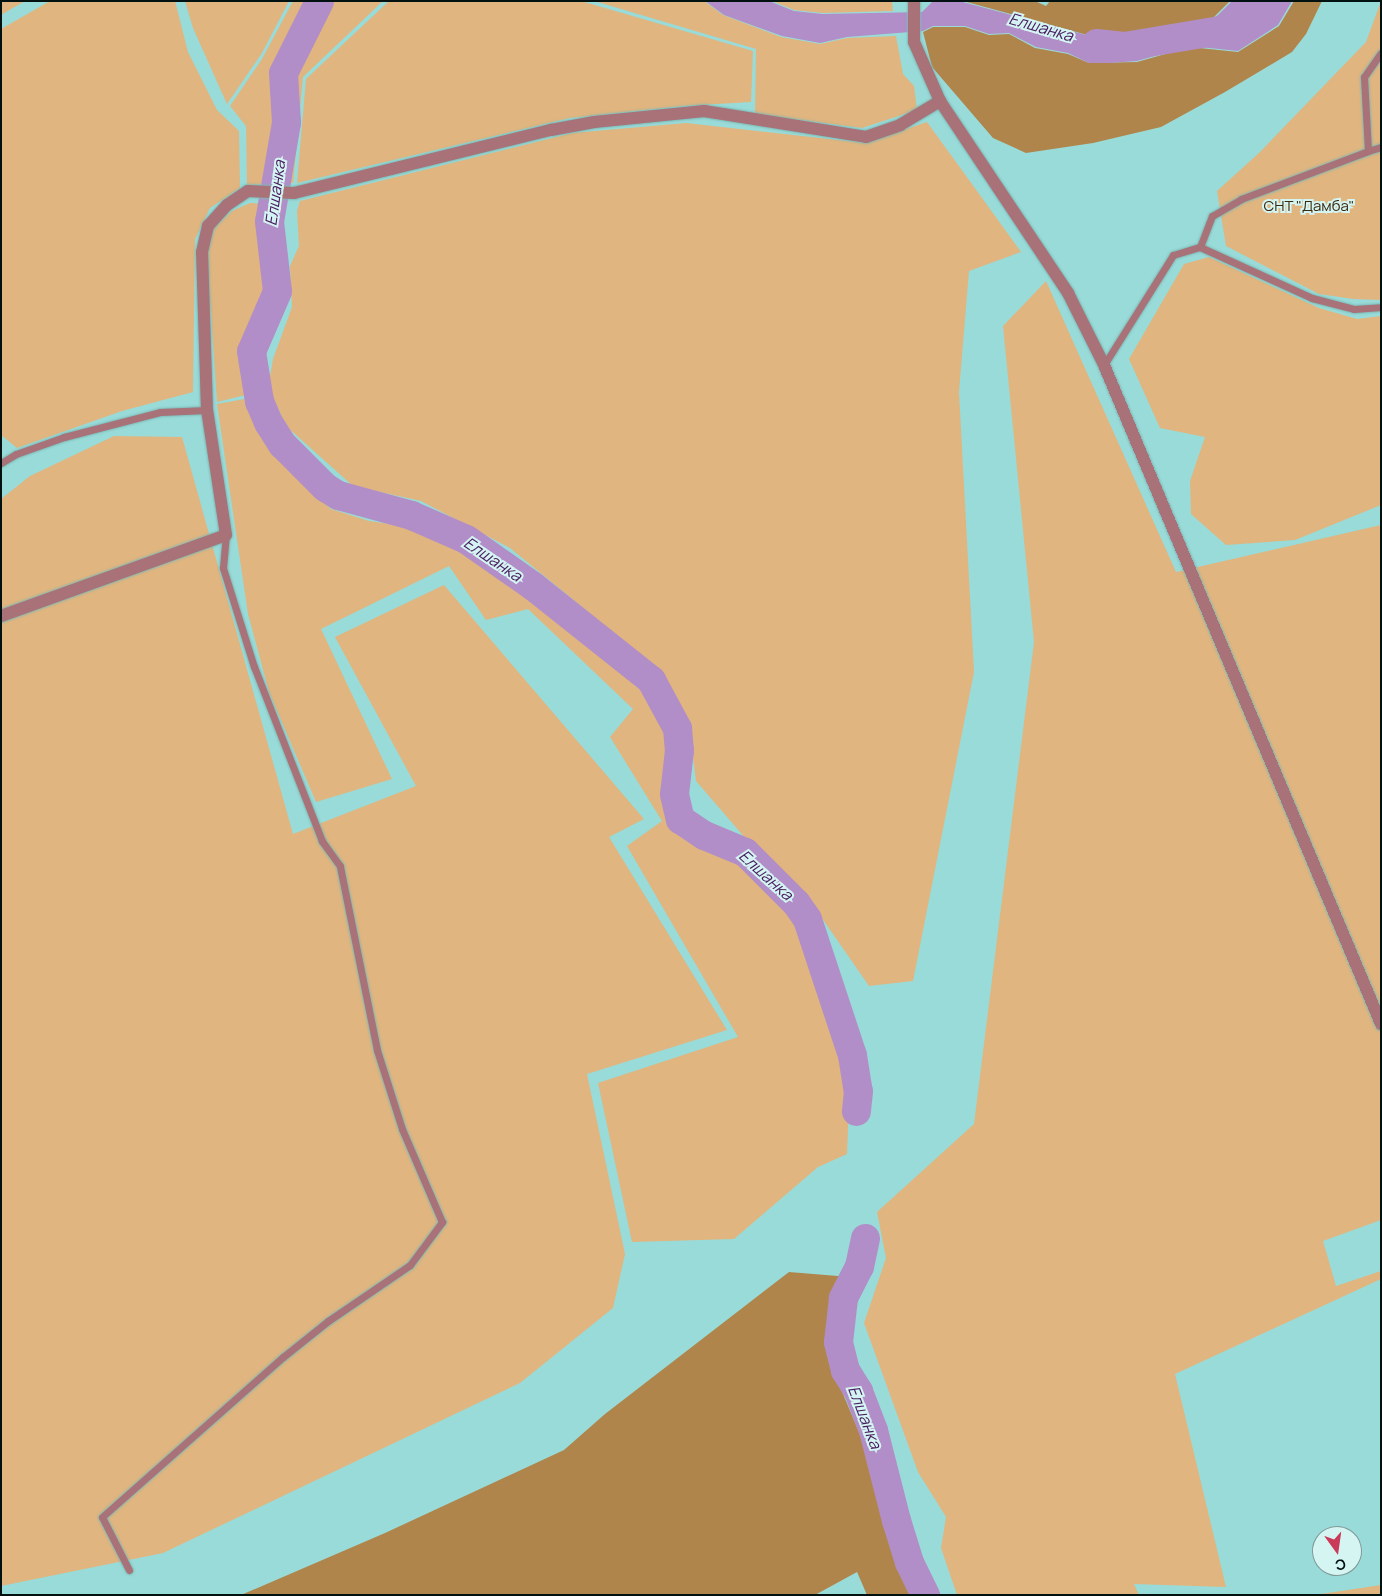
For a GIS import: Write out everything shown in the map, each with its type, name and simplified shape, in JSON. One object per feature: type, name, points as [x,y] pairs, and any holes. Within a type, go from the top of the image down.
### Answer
[{"type":"street","points":[[914,1],[914,42],[940,102],[1063,285],[1104,366],[1381,1024]]},
{"type":"street","points":[[1,616],[226,535],[207,410],[202,252],[208,226],[227,205],[248,192],[294,193],[594,122],[704,112],[866,137],[900,124],[940,102]]},
{"type":"lane","points":[[1368,151],[1364,77],[1381,53]]},
{"type":"lane","points":[[1200,247],[1212,216],[1241,199],[1381,147]]},
{"type":"lane","points":[[1104,366],[1173,255],[1200,247],[1312,298],[1354,309],[1381,307]]},
{"type":"lane","points":[[1,463],[16,454],[64,437],[160,412],[207,410]]},
{"type":"lane","points":[[128,1570],[102,1517],[283,1357],[410,1265],[442,1222],[402,1130],[377,1050],[340,866],[322,841],[254,667],[223,568],[226,535]]},
{"type":"green space","points":[[1,1],[25,1],[1,15]]},
{"type":"green space","points":[[50,1],[175,1],[188,52],[217,110],[239,131],[240,188],[210,208],[195,239],[193,392],[122,411],[17,448],[1,435],[1,29]]},
{"type":"green space","points":[[185,1],[289,1],[262,53],[227,104],[193,28]]},
{"type":"green space","points":[[293,1],[383,1],[303,77],[293,183],[247,185],[246,126],[230,106],[262,59]]},
{"type":"green space","points":[[389,1],[581,1],[753,51],[751,102],[683,106],[570,118],[297,183],[306,79]]},
{"type":"green space","points":[[594,1],[704,1],[723,15],[781,37],[820,44],[847,38],[896,36],[903,74],[914,86],[917,110],[862,128],[755,114],[756,49]]},
{"type":"green space","points":[[772,1],[892,1],[893,11],[823,13],[794,10]]},
{"type":"green space","name":"СНТ \"Дамба\"","points":[[1381,1],[1381,300],[1353,299],[1319,294],[1226,246],[1217,191],[1260,152],[1366,42]]},
{"type":"green space","points":[[927,122],[1021,252],[969,271],[959,392],[974,672],[913,981],[869,986],[817,911],[759,854],[696,781],[690,732],[653,665],[510,548],[421,501],[353,486],[287,427],[268,388],[273,359],[292,307],[290,266],[299,246],[297,211],[300,201],[572,133],[686,123],[865,143]]},
{"type":"green space","points":[[250,203],[270,204],[265,225],[274,296],[259,324],[246,360],[250,394],[217,402],[207,254],[214,228],[232,211]]},
{"type":"green space","points":[[1209,257],[1319,308],[1357,319],[1381,316],[1381,505],[1295,540],[1226,545],[1191,514],[1190,481],[1205,437],[1160,428],[1129,359],[1184,264]]},
{"type":"green space","points":[[1046,281],[1176,572],[1381,525],[1381,1220],[1323,1241],[1336,1286],[1381,1271],[1381,1279],[1175,1374],[1226,1587],[1134,1584],[1139,1595],[957,1595],[941,1548],[946,1517],[918,1472],[864,1323],[886,1258],[877,1212],[974,1124],[1034,642],[1003,326]]},
{"type":"green space","points":[[250,398],[271,449],[297,479],[331,509],[369,521],[403,526],[443,542],[516,587],[584,639],[646,695],[666,724],[672,746],[670,805],[679,833],[706,851],[739,865],[793,918],[808,945],[818,988],[846,1068],[849,1103],[847,1154],[818,1167],[734,1239],[632,1242],[598,1083],[738,1037],[627,846],[662,821],[610,737],[633,709],[528,609],[486,620],[449,566],[321,629],[392,779],[316,802],[269,692],[248,614],[217,404]]},
{"type":"green space","points":[[114,436],[182,437],[293,834],[416,786],[335,637],[444,585],[644,819],[609,837],[727,1030],[587,1074],[625,1254],[613,1308],[520,1383],[163,1553],[1,1586],[1,499],[30,476]]},
{"type":"green space","points":[[1381,1585],[1381,1595],[1321,1594]]},
{"type":"shaded area","points":[[963,1],[1035,1],[1046,6],[1050,1],[1230,1],[1211,20],[1185,31],[1156,41],[1124,45]]},
{"type":"shaded area","points":[[1294,1],[1322,1],[1306,34],[1292,52],[1225,92],[1161,127],[1093,143],[1026,153],[993,138],[932,67],[923,32],[933,27],[965,27],[989,35],[1009,34],[1035,48],[1068,54],[1089,63],[1137,62],[1190,47],[1238,52],[1279,26]]},
{"type":"shaded area","points":[[789,1272],[850,1277],[832,1309],[838,1382],[880,1482],[885,1525],[910,1595],[867,1595],[857,1572],[815,1595],[241,1595],[385,1533],[564,1450],[605,1414]]},
{"type":"water","points":[[705,1],[769,1],[794,11],[823,14],[922,12],[932,2],[959,1],[1124,45],[1156,42],[1212,21],[1232,1],[1292,1],[1278,25],[1238,51],[1190,46],[1137,61],[1089,63],[1068,53],[1036,47],[1009,33],[989,34],[965,26],[933,26],[923,31],[847,37],[820,43],[782,36],[724,15]]},
{"type":"waterway","name":"Елшанка","points":[[319,1],[283,73],[286,122],[269,221],[277,291],[251,351],[259,401],[268,422],[282,444],[325,487],[338,495],[411,515],[466,539],[533,586],[651,680],[677,728],[679,750],[674,794],[680,819],[704,835],[745,852],[796,903],[807,919],[852,1055],[858,1091],[856,1111]]},
{"type":"waterway","name":"Елшанка","points":[[1096,43],[1124,46],[1220,30],[1272,1]]},
{"type":"waterway","name":"Елшанка","points":[[865,1238],[859,1266],[843,1298],[838,1342],[845,1370],[858,1391],[873,1430],[909,1562],[925,1595]]}]
